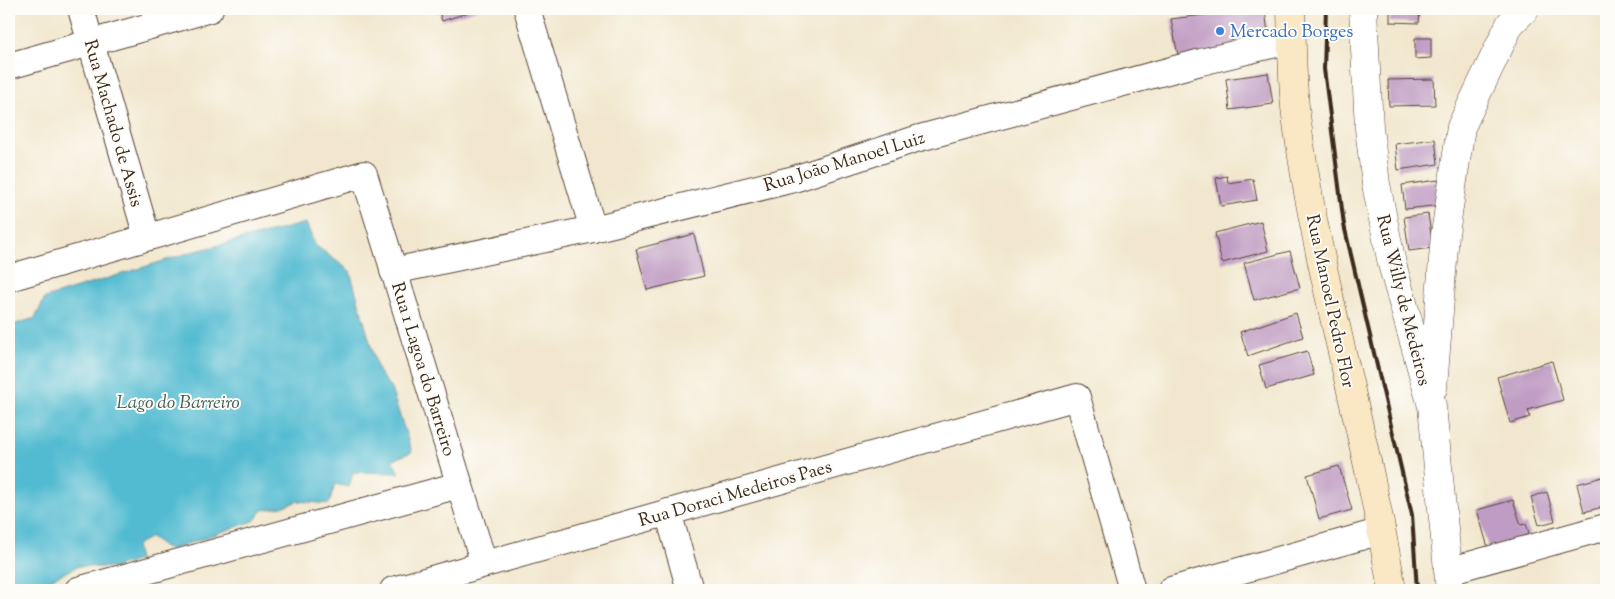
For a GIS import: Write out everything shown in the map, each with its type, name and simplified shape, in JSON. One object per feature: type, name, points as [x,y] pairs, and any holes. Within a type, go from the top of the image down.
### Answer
[{"type":"main road","name":"Rua Manoel Pedro Flor","points":[[1291,9],[1295,105],[1313,224],[1382,531],[1392,590]]},
{"type":"street","name":"Rua Machado de Assis","points":[[81,9],[148,237]]},
{"type":"street","points":[[9,66],[210,9]]},
{"type":"street","points":[[527,9],[593,229]]},
{"type":"street","name":"Rua Willy de Medeiros","points":[[1363,9],[1369,128],[1376,184],[1392,264],[1432,406],[1449,581]]},
{"type":"street","points":[[1432,406],[1445,234],[1462,127],[1510,24],[1525,9]]},
{"type":"street","name":"Rua João Manoel Luiz","points":[[393,271],[593,229],[794,179],[916,139],[1200,62],[1292,40]]},
{"type":"street","name":"Rua 1 Lagoa do Barreiro","points":[[148,237],[364,174],[484,564]]},
{"type":"street","points":[[9,278],[148,237]]},
{"type":"street","name":"Rua Doraci Medeiros Paes","points":[[393,590],[1077,397],[1132,590]]},
{"type":"street","points":[[78,590],[459,485]]},
{"type":"street","points":[[668,512],[690,590]]},
{"type":"street","points":[[1449,581],[1606,527]]},
{"type":"street","points":[[1171,590],[1382,531]]},
{"type":"water","name":"Lago do Barreiro","points":[[306,223],[315,245],[350,271],[378,371],[391,389],[412,452],[392,460],[399,473],[353,472],[349,487],[335,484],[329,504],[298,501],[282,507],[263,510],[254,521],[169,550],[151,537],[136,545],[139,560],[113,568],[79,566],[27,590],[9,590],[9,326],[35,318],[45,298],[192,252]]},
{"type":"building","points":[[438,9],[479,9],[442,21]]},
{"type":"building","name":"Mercado Borges","points":[[1265,9],[1269,42],[1179,61],[1171,19]]},
{"type":"building","points":[[1390,9],[1420,9],[1419,23],[1390,22]]},
{"type":"building","points":[[1415,38],[1431,38],[1431,58],[1415,59]]},
{"type":"building","points":[[1268,73],[1273,104],[1230,110],[1226,79]]},
{"type":"building","points":[[1434,79],[1435,105],[1389,106],[1388,80]]},
{"type":"building","points":[[1435,139],[1438,164],[1398,170],[1395,144]]},
{"type":"building","points":[[1227,176],[1228,183],[1253,179],[1257,200],[1221,206],[1216,178]]},
{"type":"building","points":[[1438,180],[1442,205],[1405,209],[1402,185]]},
{"type":"building","points":[[1428,214],[1433,248],[1409,251],[1404,217]]},
{"type":"building","points":[[1261,221],[1268,251],[1222,263],[1215,233]]},
{"type":"building","points":[[694,234],[704,276],[647,290],[636,249]]},
{"type":"building","points":[[1290,251],[1300,288],[1254,300],[1244,263]]},
{"type":"building","points":[[1296,313],[1303,337],[1248,356],[1240,332]]},
{"type":"building","points":[[1307,351],[1314,375],[1266,389],[1259,365]]},
{"type":"building","points":[[1552,361],[1563,400],[1528,410],[1530,417],[1510,423],[1497,377]]},
{"type":"building","points":[[1339,466],[1352,510],[1319,519],[1307,475]]},
{"type":"building","points":[[1606,476],[1606,506],[1584,512],[1577,484]]},
{"type":"building","points":[[1547,492],[1555,521],[1539,525],[1531,497]]},
{"type":"building","points":[[1513,500],[1521,525],[1526,524],[1531,539],[1489,551],[1477,510]]},
{"type":"railway","points":[[1326,9],[1324,69],[1344,225],[1412,515],[1417,590]]},
{"type":"place","name":"Mercado Borges","points":[[1220,31]]}]
